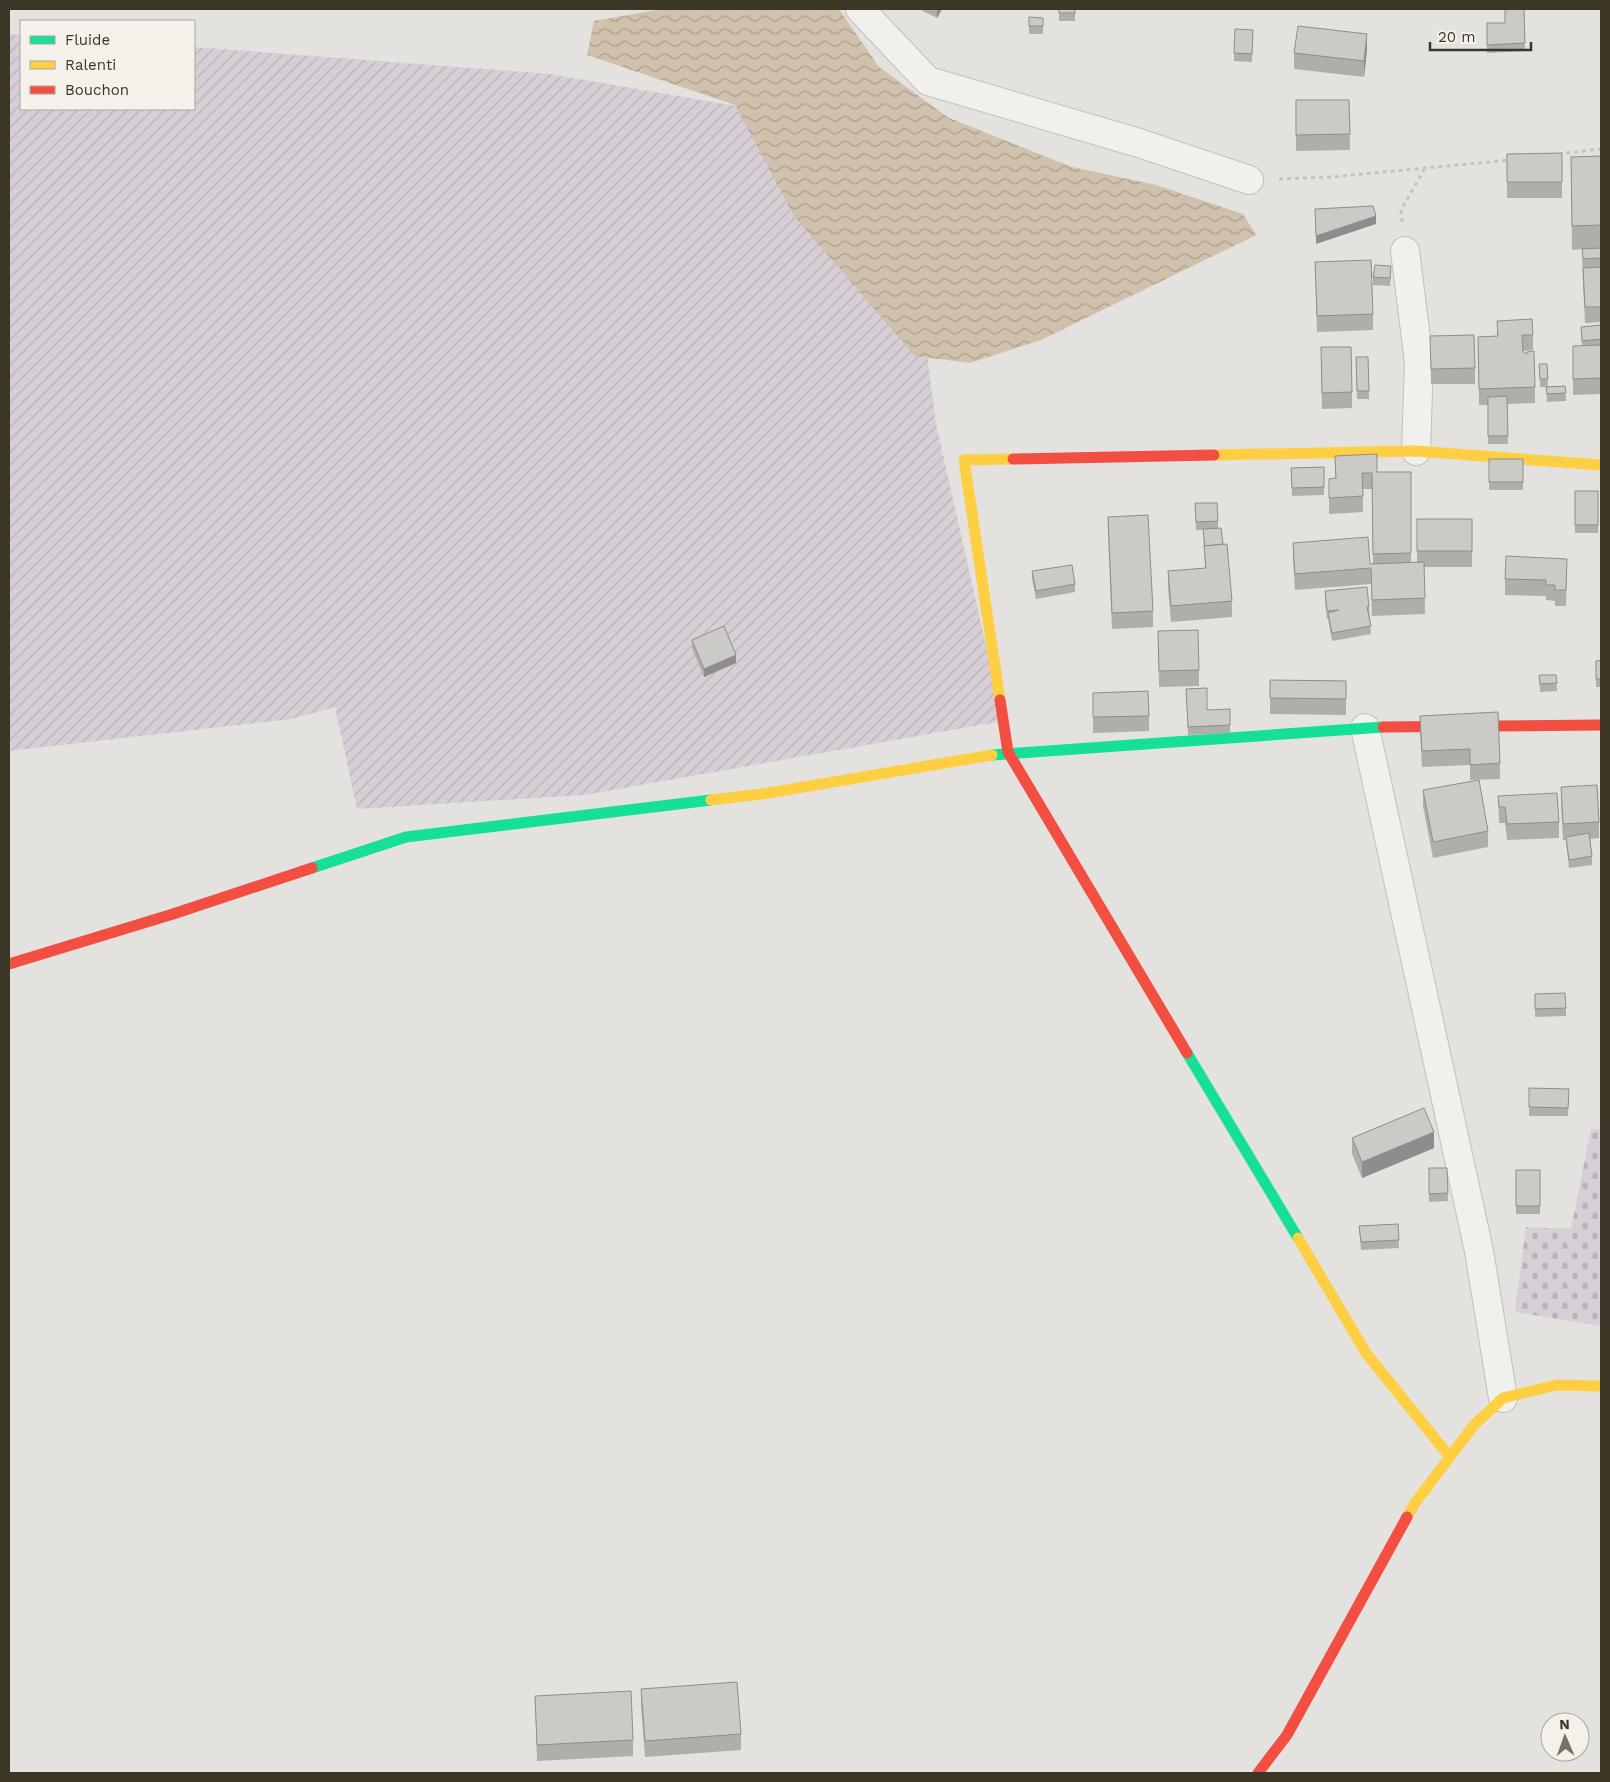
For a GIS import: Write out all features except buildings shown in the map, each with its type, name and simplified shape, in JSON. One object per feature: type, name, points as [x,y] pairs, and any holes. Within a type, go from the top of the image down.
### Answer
[{"type":"street","points":[[860,9],[928,81],[1138,142],[1249,180]]},
{"type":"street","points":[[1405,251],[1419,362],[1416,451]]},
{"type":"street","points":[[1449,1456],[1366,1353],[1008,752],[964,460],[1416,451],[1601,465]]},
{"type":"street","points":[[9,964],[173,914],[406,837],[762,794],[1008,752],[1143,745],[1365,728],[1601,725]]},
{"type":"street","points":[[1365,728],[1479,1251],[1503,1398]]},
{"type":"street","points":[[1258,1773],[1287,1735],[1415,1503],[1474,1425],[1503,1398],[1557,1385],[1601,1386]]},
{"type":"path","points":[[1552,155],[1601,149]]},
{"type":"path","points":[[1249,180],[1331,178],[1512,160]]},
{"type":"path","points":[[1405,251],[1401,210],[1425,169]]},
{"type":"green space","points":[[9,34],[20,35],[20,110],[195,110],[195,47],[550,74],[748,108],[923,323],[936,424],[1003,721],[584,795],[357,809],[335,707],[292,719],[9,751]]},
{"type":"green space","points":[[1591,1129],[1601,1130],[1601,1326],[1515,1312],[1526,1227],[1571,1229]]},
{"type":"water","points":[[662,9],[839,9],[879,67],[949,118],[1072,167],[1156,185],[1243,214],[1256,235],[1041,340],[970,363],[915,356],[794,216],[735,105],[587,55],[594,21]]},
{"type":"traffic: fast","points":[[992,755],[1383,727]]},
{"type":"traffic: fast","points":[[312,868],[406,837],[711,800]]},
{"type":"traffic: fast","points":[[1187,1053],[1298,1238]]},
{"type":"traffic: slow","points":[[1214,455],[1416,451],[1601,465]]},
{"type":"traffic: slow","points":[[1000,700],[964,460],[1013,459]]},
{"type":"traffic: slow","points":[[711,800],[762,794],[992,755]]},
{"type":"traffic: slow","points":[[1298,1238],[1366,1353],[1449,1456]]},
{"type":"traffic: slow","points":[[1407,1517],[1415,1503],[1474,1425],[1503,1398],[1557,1385],[1601,1386]]},
{"type":"traffic: jam","points":[[1013,459],[1214,455]]},
{"type":"traffic: jam","points":[[1000,700],[1008,752],[1187,1053]]},
{"type":"traffic: jam","points":[[1383,727],[1601,725]]},
{"type":"traffic: jam","points":[[9,964],[173,914],[312,868]]},
{"type":"traffic: jam","points":[[1258,1773],[1287,1735],[1407,1517]]}]
